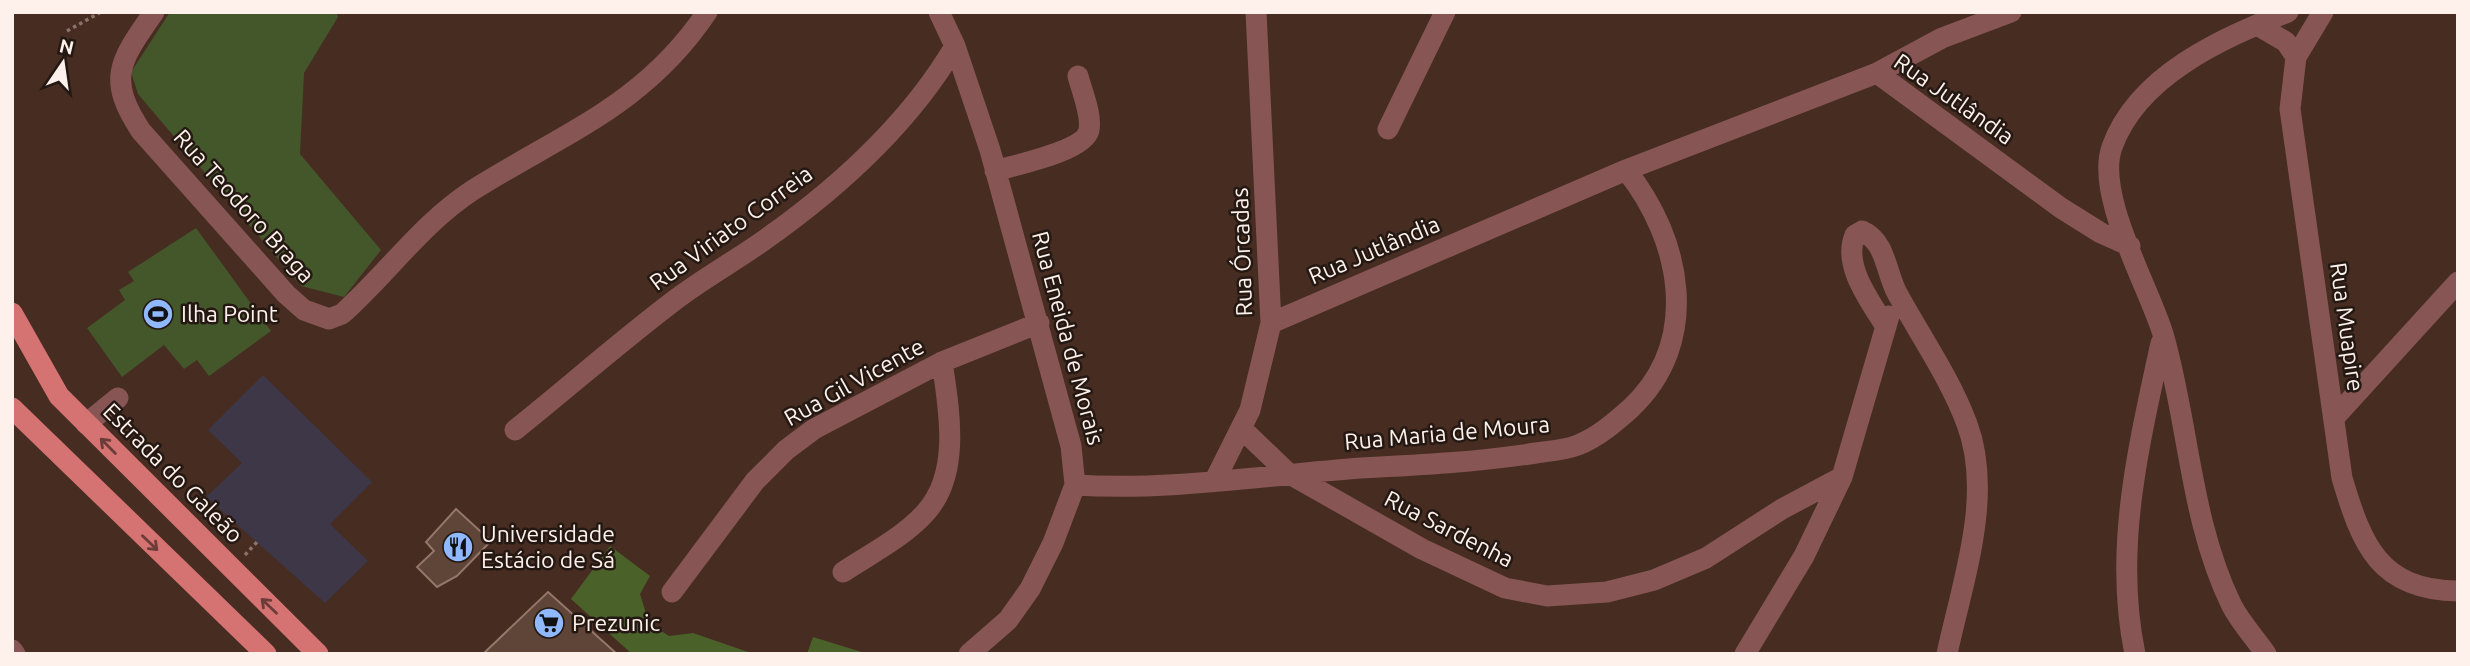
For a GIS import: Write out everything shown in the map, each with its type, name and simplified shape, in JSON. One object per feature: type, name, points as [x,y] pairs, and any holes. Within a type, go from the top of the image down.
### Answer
[{"type":"main road","name":"Estrada do Galeão","points":[[12,313],[45,376],[86,424],[318,654]]},
{"type":"main road","points":[[12,332],[45,376]]},
{"type":"main road","points":[[12,408],[265,654]]},
{"type":"street","name":"Rua Teodoro Braga","points":[[154,12],[130,47],[121,68],[119,86],[124,106],[141,131],[286,294],[303,310],[329,319],[342,314],[415,236],[472,191],[564,139],[634,91],[666,65],[707,12]]},
{"type":"street","name":"Rua Eneida de Morais","points":[[939,12],[955,46],[995,170],[1039,323],[1071,446],[1075,485],[1053,543],[1030,589],[1008,620],[969,654]]},
{"type":"street","name":"Rua Órcadas","points":[[1215,480],[1250,410],[1271,323],[1256,12]]},
{"type":"street","points":[[1388,129],[1445,12]]},
{"type":"street","points":[[1877,73],[1942,38],[2011,12]]},
{"type":"street","points":[[2266,654],[2232,607],[2203,526],[2163,334],[2110,188],[2110,151],[2123,120],[2138,100],[2171,74],[2257,25],[2288,12]]},
{"type":"street","name":"Rua Muapire","points":[[2323,12],[2296,57],[2290,109],[2342,478],[2356,523],[2374,555],[2400,580],[2428,591],[2458,592]]},
{"type":"street","points":[[2257,25],[2286,42],[2296,57]]},
{"type":"street","name":"Rua Viriato Correia","points":[[515,430],[680,296],[765,239],[827,190],[887,135],[938,75],[955,46]]},
{"type":"street","name":"Rua Jutlândia","points":[[1271,323],[1626,170],[1877,73],[2062,208],[2101,233],[2130,246]]},
{"type":"street","points":[[995,170],[1064,151],[1084,140],[1089,132],[1089,116],[1078,76]]},
{"type":"street","name":"Rua Maria de Moura","points":[[1075,485],[1215,480],[1495,460],[1576,446],[1610,428],[1639,400],[1664,366],[1675,330],[1678,301],[1661,225],[1647,196],[1626,170]]},
{"type":"street","points":[[1886,327],[1859,281],[1852,254],[1855,235],[1862,231],[1872,235],[1878,244],[1896,290],[1942,369],[1968,426],[1978,468],[1970,546],[1947,654]]},
{"type":"street","points":[[2334,418],[2458,282]]},
{"type":"street","points":[[1745,654],[1804,556],[1842,477],[1896,290]]},
{"type":"street","name":"Rua Gil Vicente","points":[[673,592],[755,481],[786,450],[814,429],[942,362],[1039,323]]},
{"type":"street","points":[[2135,654],[2127,590],[2129,531],[2139,433],[2163,334]]},
{"type":"street","points":[[843,572],[907,528],[925,513],[938,496],[946,469],[950,435],[942,362]]},
{"type":"street","points":[[86,424],[118,398]]},
{"type":"street","name":"Rua Sardenha","points":[[1241,428],[1288,473],[1465,570],[1505,588],[1547,596],[1607,592],[1654,580],[1706,558],[1782,509],[1842,477]]},
{"type":"path","points":[[67,31],[101,12]]},
{"type":"shaded area","points":[[263,375],[372,482],[330,524],[368,561],[325,603],[206,497],[242,463],[208,430]]},
{"type":"green space","points":[[170,12],[336,12],[338,17],[304,73],[300,154],[381,250],[344,297],[301,286],[138,94],[131,72]]},
{"type":"green space","name":"Ilha Point","points":[[196,228],[271,331],[209,376],[197,360],[184,369],[164,345],[122,377],[87,328],[125,300],[119,290],[134,281],[128,272]]},
{"type":"green space","points":[[610,546],[650,576],[640,594],[649,623],[669,636],[693,633],[754,654],[632,654],[571,599]]},
{"type":"green space","points":[[813,637],[868,654],[807,654]]},
{"type":"building","name":"Universidade Estácio de Sá","points":[[456,509],[491,541],[457,576],[437,587],[417,567],[434,551],[426,542]]},
{"type":"building","name":"Prezunic","points":[[548,592],[617,654],[483,654]]},
{"type":"place","name":"Ilha Point","points":[[158,314]]},
{"type":"place","name":"Universidade Estácio de Sá","points":[[458,547]]},
{"type":"place","name":"Prezunic","points":[[549,623]]}]
